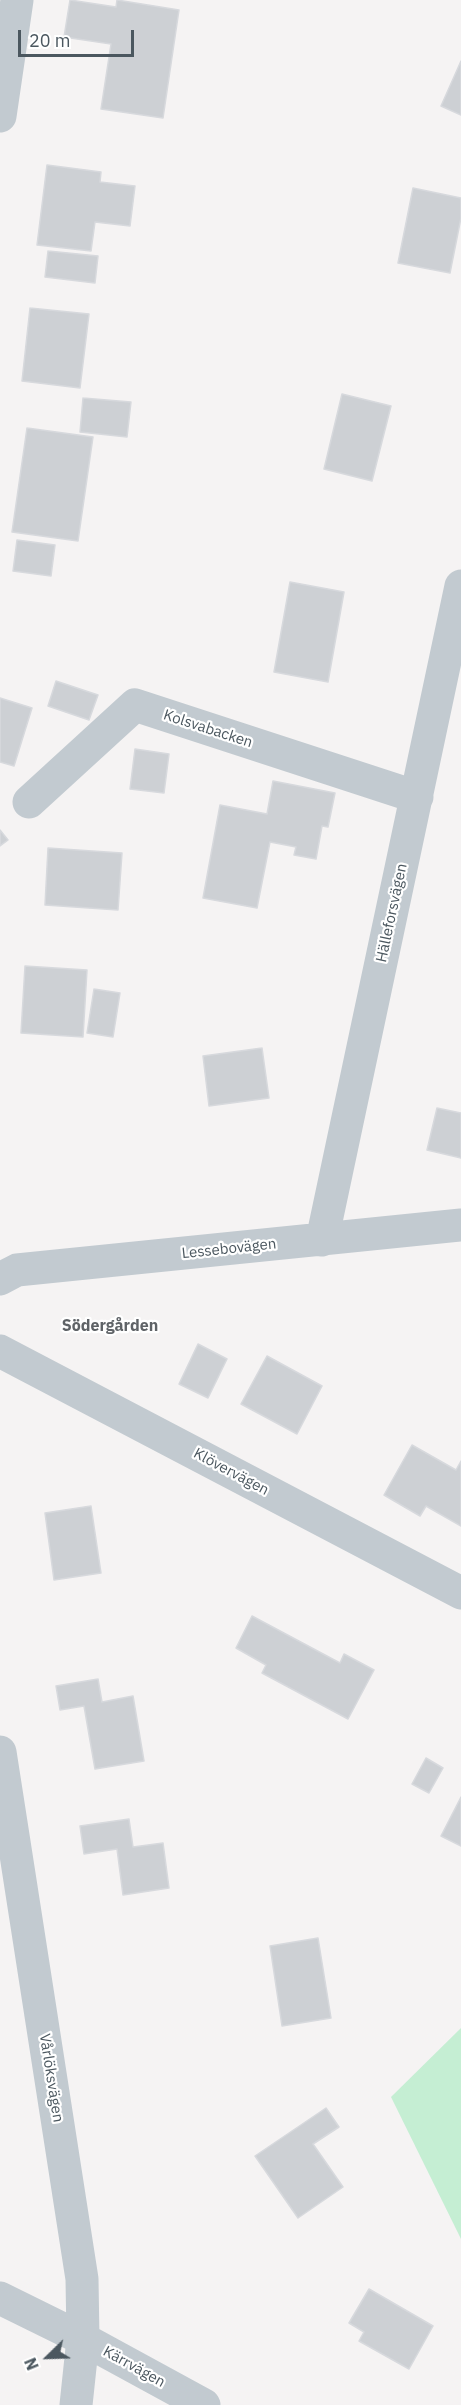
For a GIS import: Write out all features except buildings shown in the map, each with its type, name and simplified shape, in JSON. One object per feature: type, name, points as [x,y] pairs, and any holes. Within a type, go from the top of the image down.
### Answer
[{"type":"street","points":[[0,116],[17,0]]},
{"type":"street","name":"Hälleforsvägen","points":[[322,1240],[461,586]]},
{"type":"street","name":"Kolsvabacken","points":[[29,802],[135,705],[417,797]]},
{"type":"street","name":"Lessebovägen","points":[[0,1279],[17,1270],[461,1225]]},
{"type":"street","name":"Klövervägen","points":[[0,1351],[461,1593]]},
{"type":"street","name":"Vårlöksvägen","points":[[0,1752],[82,2279],[83,2339],[76,2405]]},
{"type":"street","name":"Kärrvägen","points":[[0,2298],[83,2339],[204,2405]]},
{"type":"green space","points":[[461,2028],[461,2239],[391,2097]]},
{"type":"district","name":"Södergården","points":[[110,1326]]}]
